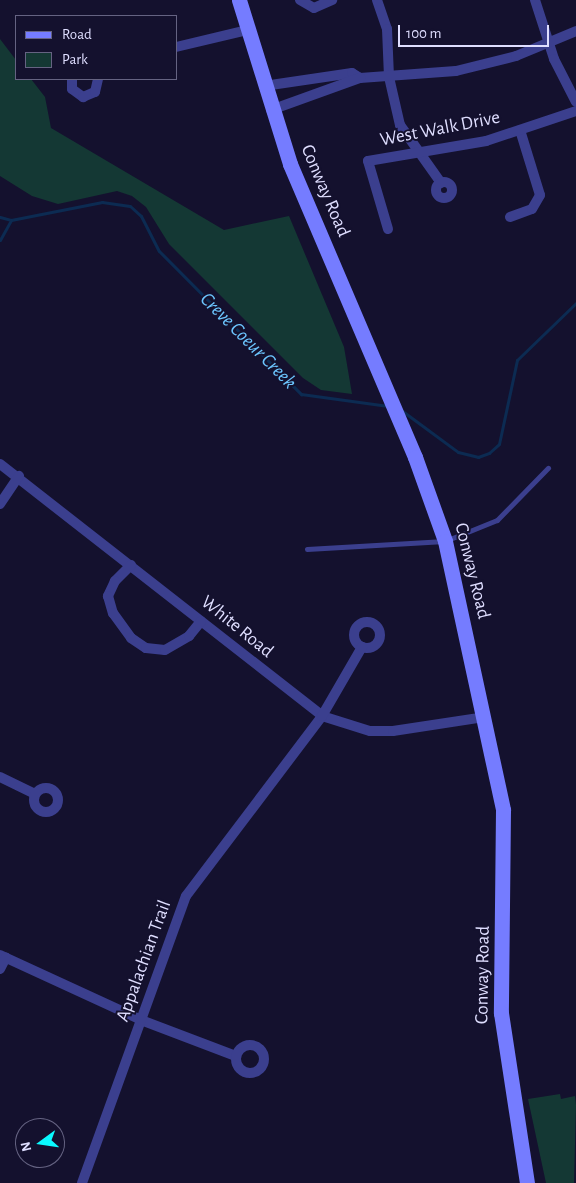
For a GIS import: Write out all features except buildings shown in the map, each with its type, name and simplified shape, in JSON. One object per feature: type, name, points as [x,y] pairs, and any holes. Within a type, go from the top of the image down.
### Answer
[{"type":"street","name":"Conway Road","points":[[240,0],[264,86],[290,164],[415,457],[445,541],[484,717],[506,842],[500,1013],[528,1183]]},
{"type":"street","points":[[300,0],[314,8],[332,0]]},
{"type":"street","points":[[377,0],[387,29],[390,77],[400,125],[418,154],[441,183]]},
{"type":"street","points":[[535,0],[549,43],[576,102]]},
{"type":"street","points":[[178,47],[248,30]]},
{"type":"street","points":[[272,110],[360,78],[390,77],[472,68],[549,43],[576,31]]},
{"type":"street","points":[[264,86],[352,73],[360,78]]},
{"type":"street","points":[[72,80],[72,89],[83,96],[95,92],[98,80]]},
{"type":"street","name":"West Walk Drive","points":[[388,229],[368,161],[418,154],[520,130],[576,111]]},
{"type":"street","points":[[510,217],[532,209],[540,195],[520,130]]},
{"type":"street","name":"White Road","points":[[0,464],[20,476],[322,716],[370,731],[393,731],[484,717]]},
{"type":"street","points":[[0,504],[20,476]]},
{"type":"street","points":[[131,565],[115,581],[108,596],[113,613],[131,638],[146,648],[165,650],[189,636],[201,621]]},
{"type":"street","name":"Appalachian Trail","points":[[82,1183],[141,1020],[173,924],[196,880],[322,716],[362,647]]},
{"type":"street","points":[[0,777],[35,794]]},
{"type":"street","points":[[0,969],[3,956],[141,1020],[236,1056]]},
{"type":"lane","points":[[307,549],[445,541],[496,520],[548,468]]},
{"type":"green space","points":[[0,39],[15,59],[15,80],[32,80],[45,97],[51,128],[224,230],[289,216],[344,347],[352,394],[321,390],[303,378],[169,244],[146,207],[132,196],[117,191],[58,204],[32,196],[0,176]]},
{"type":"green space","points":[[560,1094],[561,1099],[575,1096],[574,1183],[546,1183],[528,1099]]},
{"type":"waterway","name":"Creve Coeur Creek","points":[[0,217],[11,220],[102,202],[130,206],[141,216],[159,251],[301,394],[388,406]]},
{"type":"waterway","points":[[0,240],[11,220]]},
{"type":"waterway","name":"Creve Coeur Creek","points":[[401,410],[458,452],[478,457],[489,453],[499,444],[517,360],[576,303]]}]
